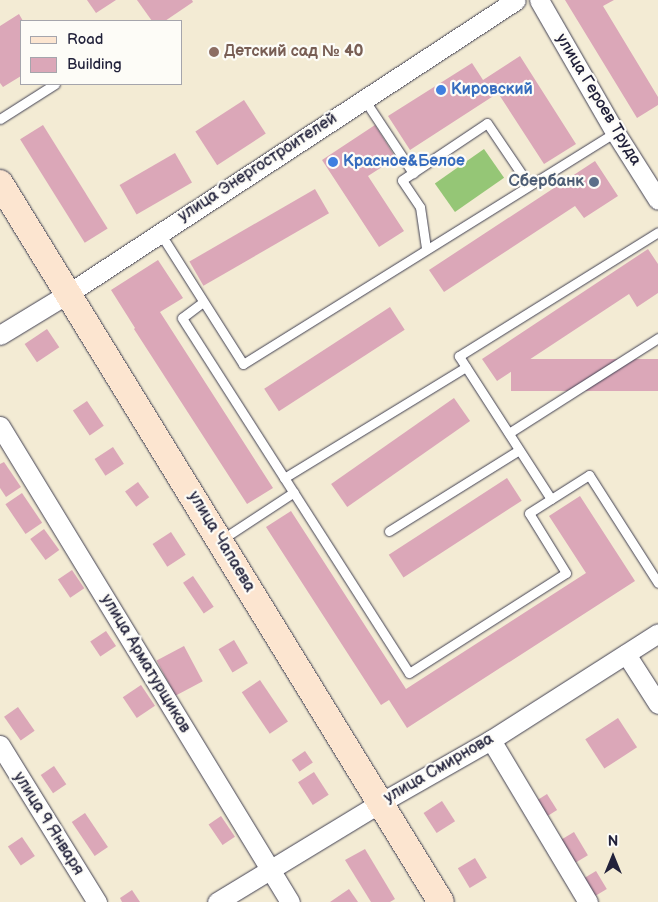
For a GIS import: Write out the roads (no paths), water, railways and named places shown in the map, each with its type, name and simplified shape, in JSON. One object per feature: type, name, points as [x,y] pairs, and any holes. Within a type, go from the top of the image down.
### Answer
[{"type":"street","name":"улица Энергостроителей","points":[[0,335],[69,293],[159,232],[516,0]]},
{"type":"street","name":"улица Героев Труда","points":[[539,0],[658,200]]},
{"type":"street","name":"улица Чапаева","points":[[0,183],[441,902]]},
{"type":"street","name":"улица Арматурщиков","points":[[0,426],[290,902]]},
{"type":"street","name":"улица Смирнова","points":[[217,902],[380,803],[492,740],[658,633]]},
{"type":"street","points":[[626,654],[658,704]]},
{"type":"street","points":[[492,740],[588,902]]},
{"type":"street","name":"улица 9 Января","points":[[0,745],[97,902]]},
{"type":"lane","points":[[0,118],[53,85]]},
{"type":"lane","points":[[364,99],[413,173]]},
{"type":"lane","points":[[426,248],[420,207],[402,180],[487,123],[530,185]]},
{"type":"lane","points":[[159,232],[243,364],[426,248],[616,132]]},
{"type":"lane","points":[[551,499],[459,356],[658,232]]},
{"type":"lane","points":[[203,302],[182,318],[409,673],[566,573],[529,513],[589,475],[658,583]]},
{"type":"lane","points":[[509,433],[658,338]]},
{"type":"lane","points":[[284,478],[466,367]]},
{"type":"lane","points":[[389,531],[519,450]]},
{"type":"lane","points":[[220,540],[294,492]]},
{"type":"place","name":"Детский сад № 40","points":[[214,52]]},
{"type":"place","name":"Кировский","points":[[441,90]]},
{"type":"place","name":"Красное&Белое","points":[[333,162]]},
{"type":"place","name":"Сбербанк","points":[[594,182]]}]
